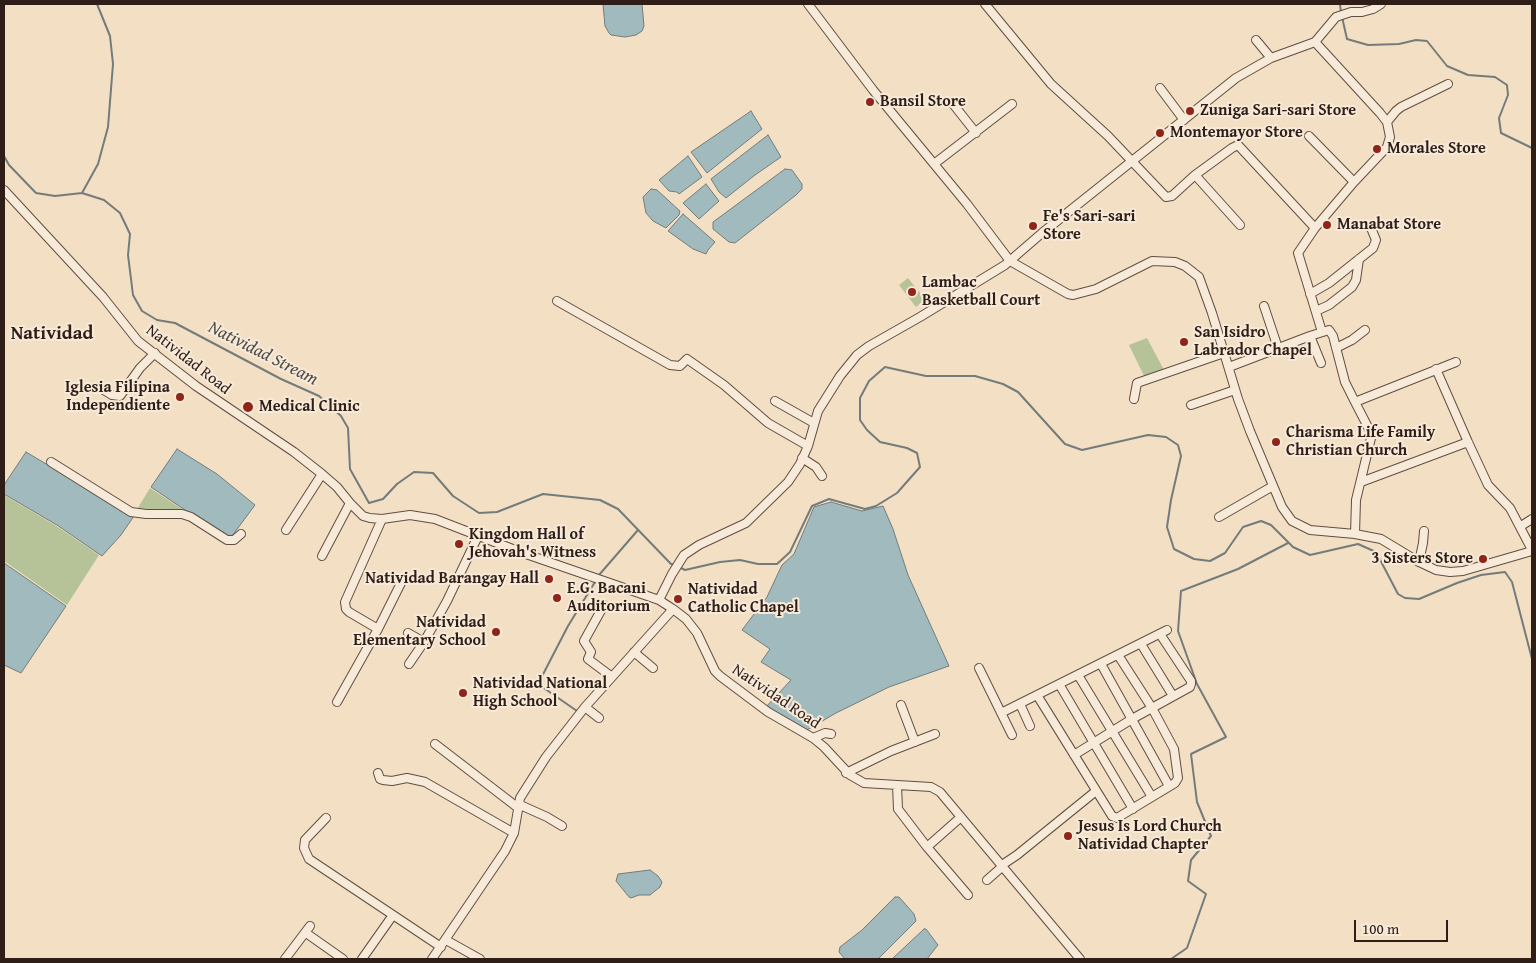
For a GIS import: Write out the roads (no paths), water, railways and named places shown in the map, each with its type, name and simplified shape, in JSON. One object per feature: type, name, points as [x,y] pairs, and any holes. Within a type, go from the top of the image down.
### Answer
[{"type":"street","points":[[808,4],[873,90],[1010,261],[1074,296],[1096,289],[1152,261],[1174,262],[1185,266],[1199,277],[1235,390],[1272,486],[1292,522],[1310,530],[1355,534],[1381,539],[1419,562],[1436,570],[1450,572],[1463,571],[1532,550],[1510,508],[1488,485],[1436,369]]},
{"type":"street","points":[[985,4],[1051,84],[1108,136],[1166,197],[1172,196],[1195,175],[1238,145],[1315,228]]},
{"type":"street","points":[[659,600],[672,574],[684,556],[695,547],[735,529],[751,519],[788,482],[808,446],[818,411],[846,368],[857,355],[1010,261],[1042,233],[1236,78],[1271,58],[1316,42],[1336,17],[1351,12],[1373,9],[1381,4]]},
{"type":"street","points":[[1256,40],[1271,58]]},
{"type":"street","points":[[1316,42],[1387,122],[1390,136],[1387,147],[1315,228],[1298,254],[1322,332]]},
{"type":"street","points":[[1387,122],[1401,107],[1448,84]]},
{"type":"street","points":[[1160,88],[1184,120]]},
{"type":"street","points":[[953,104],[976,133]]},
{"type":"street","points":[[934,164],[1012,104]]},
{"type":"street","points":[[1309,136],[1354,182]]},
{"type":"street","points":[[1195,175],[1240,225]]},
{"type":"street","name":"Natividad Road","points":[[4,190],[103,296],[138,341],[196,386],[298,455],[338,487],[363,516],[382,519],[410,515],[435,520],[659,600],[674,609],[697,633],[715,671],[720,676],[768,712],[813,738],[824,747],[846,772],[864,783],[931,787],[936,789],[1080,959]]},
{"type":"street","points":[[1310,294],[1330,283],[1368,253],[1376,240],[1371,228]]},
{"type":"street","points":[[1316,311],[1329,305],[1352,287],[1356,280],[1359,259]]},
{"type":"street","points":[[557,301],[670,365],[680,366],[687,359],[724,385],[768,423],[808,446]]},
{"type":"street","points":[[1264,306],[1270,318],[1278,348]]},
{"type":"street","points":[[1336,348],[1352,340],[1365,330]]},
{"type":"street","points":[[1229,367],[1310,336],[1331,331],[1345,382],[1351,398],[1370,431],[1371,438],[1356,500],[1355,534]]},
{"type":"street","points":[[1310,336],[1321,364]]},
{"type":"street","points":[[99,387],[112,395],[120,396],[140,368],[154,353]]},
{"type":"street","points":[[1134,399],[1138,383],[1224,353]]},
{"type":"street","points":[[1355,402],[1456,362]]},
{"type":"street","points":[[1190,405],[1235,390]]},
{"type":"street","points":[[775,401],[814,423]]},
{"type":"street","points":[[1361,482],[1468,442]]},
{"type":"street","points":[[802,458],[816,467],[822,476]]},
{"type":"street","points":[[51,462],[131,512],[182,514],[191,517],[227,540],[234,540],[241,534]]},
{"type":"street","points":[[286,530],[322,474]]},
{"type":"street","points":[[1219,517],[1272,486]]},
{"type":"street","points":[[322,556],[350,503]]},
{"type":"street","points":[[378,629],[349,612],[344,606],[382,519]]},
{"type":"street","points":[[1521,526],[1532,519]]},
{"type":"street","points":[[1419,562],[1424,531]]},
{"type":"street","points":[[409,664],[447,601],[478,536]]},
{"type":"street","points":[[337,702],[378,629],[402,580]]},
{"type":"street","points":[[604,605],[584,641],[591,652],[588,659],[612,677]]},
{"type":"street","points":[[432,959],[505,851],[514,833],[518,806],[523,792],[546,757],[585,707],[674,609]]},
{"type":"street","points":[[1001,713],[1164,632],[1192,684],[1190,687],[1113,730],[1074,755]]},
{"type":"street","points":[[408,633],[424,642]]},
{"type":"street","points":[[1141,644],[1173,696]]},
{"type":"street","points":[[634,652],[653,668]]},
{"type":"street","points":[[1038,695],[1113,818],[1118,818],[1175,783],[1178,778],[1174,749],[1152,708],[1118,655]]},
{"type":"street","points":[[1101,664],[1169,786]]},
{"type":"street","points":[[979,668],[1012,735]]},
{"type":"street","points":[[1078,675],[1152,797]]},
{"type":"street","points":[[1059,684],[1133,808]]},
{"type":"street","points":[[1020,704],[1030,726]]},
{"type":"street","points":[[901,705],[915,742]]},
{"type":"street","points":[[585,707],[599,718]]},
{"type":"street","points":[[813,738],[825,733],[831,734]]},
{"type":"street","points":[[846,772],[891,751],[935,734]]},
{"type":"street","points":[[435,744],[518,806],[547,817],[562,826]]},
{"type":"street","points":[[378,773],[380,779],[383,780],[392,781],[407,778],[425,782],[514,833]]},
{"type":"street","points":[[897,785],[898,809],[968,896]]},
{"type":"street","points":[[987,880],[1096,791]]},
{"type":"street","points":[[927,846],[961,817]]},
{"type":"street","points":[[326,818],[305,840],[304,848],[309,859],[441,947]]},
{"type":"street","points":[[362,959],[393,915]]},
{"type":"street","points":[[285,959],[310,926]]},
{"type":"street","points":[[306,933],[343,959]]},
{"type":"street","points":[[446,940],[480,959]]},
{"type":"water","points":[[603,4],[642,4],[644,26],[642,31],[636,35],[625,37],[611,35],[605,26]]},
{"type":"water","points":[[751,111],[762,129],[707,173],[691,152]]},
{"type":"water","points":[[768,135],[781,157],[726,198],[719,192],[711,179]]},
{"type":"water","points":[[688,156],[702,177],[679,194],[669,191],[659,180]]},
{"type":"water","points":[[785,169],[792,170],[802,184],[802,189],[796,195],[735,243],[729,242],[713,229],[713,222]]},
{"type":"water","points":[[706,184],[719,201],[699,219],[683,203]]},
{"type":"water","points":[[651,189],[657,190],[680,211],[679,215],[666,228],[653,221],[646,213],[643,197]]},
{"type":"water","points":[[683,214],[715,242],[706,254],[693,249],[668,231]]},
{"type":"water","points":[[177,449],[217,474],[255,505],[232,536],[222,535],[151,487]]},
{"type":"water","points":[[26,452],[134,516],[121,535],[102,556],[57,525],[4,494],[4,485]]},
{"type":"water","points":[[831,502],[862,511],[883,506],[893,529],[908,575],[949,666],[889,687],[836,713],[807,730],[765,708],[791,680],[761,662],[770,649],[742,630],[767,597],[782,565],[794,554],[814,507]]},
{"type":"water","points":[[4,563],[66,606],[21,673],[4,665]]},
{"type":"water","points":[[650,870],[662,882],[660,887],[650,895],[639,895],[631,898],[616,881],[618,874]]},
{"type":"water","points":[[895,897],[899,897],[914,914],[916,921],[878,959],[845,959],[839,952],[840,947],[862,930]]},
{"type":"water","points":[[926,929],[938,945],[927,959],[892,959]]},
{"type":"waterway","points":[[82,193],[98,164],[108,127],[113,64],[110,36],[97,4]]},
{"type":"waterway","points":[[1340,4],[1341,13]]},
{"type":"waterway","points":[[1342,17],[1347,39],[1368,45],[1399,44],[1416,40],[1427,41],[1447,66],[1468,75],[1495,77],[1507,85],[1508,95],[1499,118],[1501,133],[1532,148]]},
{"type":"waterway","name":"Natividad Stream","points":[[4,156],[9,165],[36,193],[55,196],[82,193],[104,200],[120,213],[130,234],[128,255],[133,295],[142,311],[157,320],[175,323],[281,379],[319,396],[341,416],[348,428],[350,469],[369,503],[383,499],[397,484],[414,472],[433,473],[453,496],[479,513],[497,512],[543,494],[600,500],[618,509],[671,564],[675,565]]},
{"type":"waterway","points":[[679,567],[685,570],[720,562],[740,560],[758,564],[777,564],[790,552],[812,506],[829,499],[865,509],[876,506],[897,493],[920,467],[917,453],[907,448],[880,442],[867,430],[860,420],[860,398],[869,381],[885,367],[926,376],[975,376],[1003,384],[1018,392],[1065,444],[1082,450],[1148,435],[1166,437],[1178,445],[1181,456],[1167,527],[1174,549],[1194,559],[1210,561],[1225,553],[1243,527],[1261,521],[1271,525],[1293,547],[1310,555],[1358,544],[1376,552],[1398,594],[1405,598],[1419,599],[1481,575],[1505,572],[1512,582],[1532,659]]},
{"type":"waterway","points":[[599,575],[638,530]]},
{"type":"waterway","points":[[1171,959],[1187,948],[1206,894],[1188,881],[1191,860],[1211,836],[1197,802],[1191,754],[1226,737],[1197,684],[1178,631],[1181,591],[1238,569],[1288,543]]},
{"type":"waterway","points":[[577,711],[538,684],[568,626],[595,582]]},
{"type":"place","name":"Bansil Store","points":[[870,102]]},
{"type":"place","name":"Zuniga Sari-sari Store","points":[[1190,111]]},
{"type":"place","name":"Montemayor Store","points":[[1160,133]]},
{"type":"place","name":"Morales Store","points":[[1377,149]]},
{"type":"place","name":"Manabat Store","points":[[1327,225]]},
{"type":"place","name":"Fe's Sari-sari Store","points":[[1033,226]]},
{"type":"place","name":"Lambac Basketball Court","points":[[912,292]]},
{"type":"place","name":"San Isidro Labrador Chapel","points":[[1184,342]]},
{"type":"place","name":"Iglesia Filipina Independiente","points":[[180,397]]},
{"type":"place","name":"Medical Clinic","points":[[248,407]]},
{"type":"place","name":"Charisma Life Family Christian Church","points":[[1276,442]]},
{"type":"place","name":"Kingdom Hall of Jehovah's Witness","points":[[459,544]]},
{"type":"place","name":"3 Sisters Store","points":[[1483,559]]},
{"type":"place","name":"Natividad Barangay Hall","points":[[549,579]]},
{"type":"place","name":"E.G. Bacani Auditorium","points":[[557,598]]},
{"type":"place","name":"Natividad Catholic Chapel","points":[[678,599]]},
{"type":"place","name":"Natividad Elementary School","points":[[496,632]]},
{"type":"place","name":"Natividad National High School","points":[[463,693]]},
{"type":"place","name":"Jesus Is Lord Church Natividad Chapter","points":[[1068,836]]},
{"type":"district","name":"Natividad","points":[[52,334]]}]
